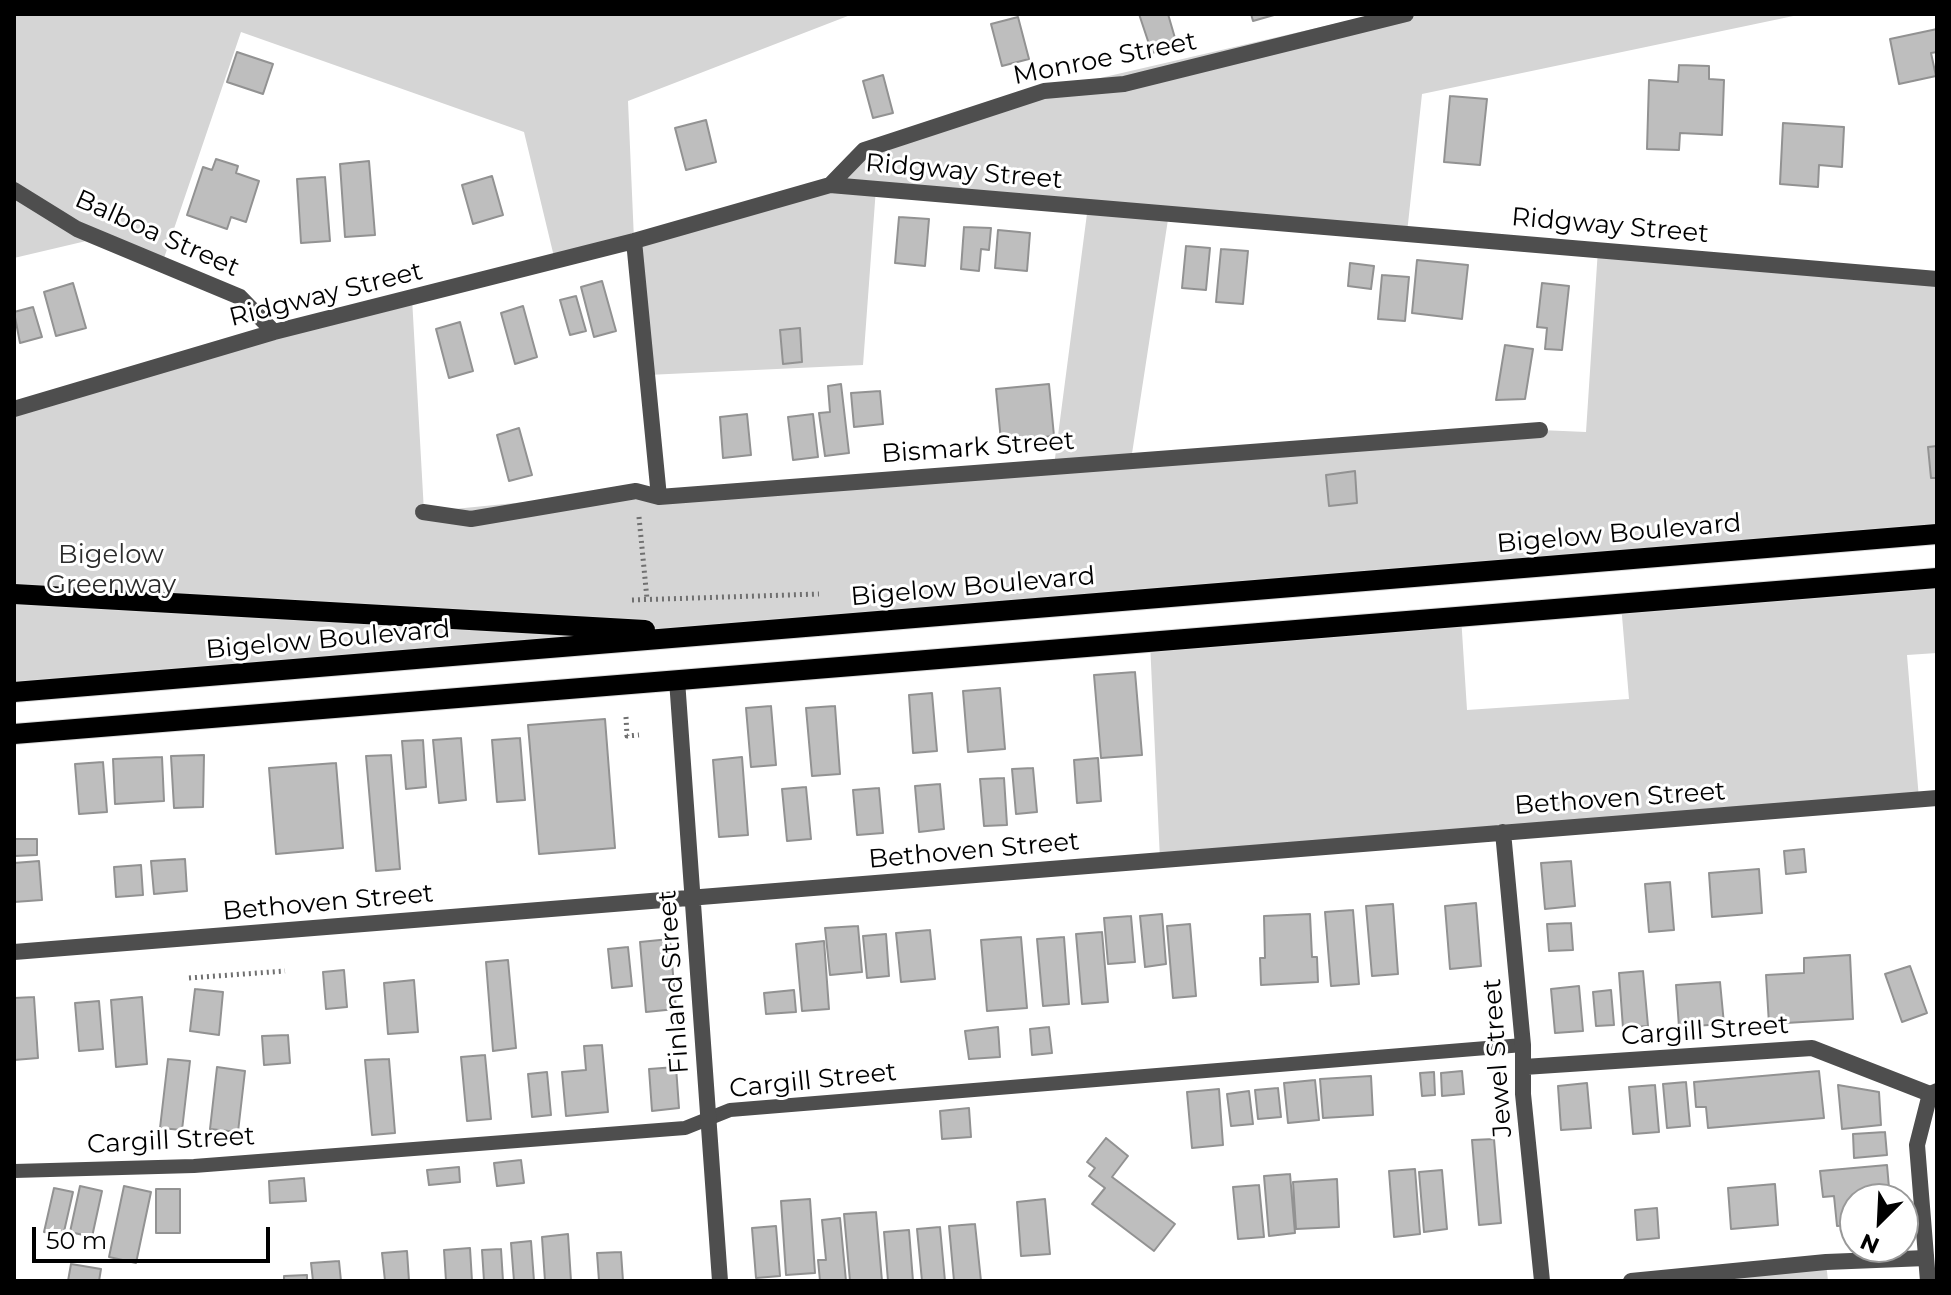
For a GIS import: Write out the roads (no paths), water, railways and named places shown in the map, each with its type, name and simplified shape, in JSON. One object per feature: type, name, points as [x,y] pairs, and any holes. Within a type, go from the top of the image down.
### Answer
[{"type":"main road","name":"Bigelow Boulevard","points":[[14,692],[1937,534]]},
{"type":"main road","points":[[14,734],[1937,578]]},
{"type":"main road","points":[[14,594],[721,634]]},
{"type":"street","name":"Monroe Street","points":[[830,185],[864,150],[1044,91],[1124,84],[1406,14]]},
{"type":"street","name":"Ridgway Street","points":[[14,409],[274,332],[634,241],[830,185],[1937,279]]},
{"type":"street","name":"Balboa Street","points":[[14,190],[77,229],[240,297],[274,332]]},
{"type":"street","points":[[634,241],[659,497]]},
{"type":"street","name":"Bismark Street","points":[[423,512],[471,519],[636,491],[659,497],[1540,430]]},
{"type":"street","name":"Finland Street","points":[[677,680],[720,1281]]},
{"type":"street","name":"Bethoven Street","points":[[14,952],[1937,798]]},
{"type":"street","name":"Jewel Street","points":[[1503,832],[1523,1045],[1523,1094],[1542,1281]]},
{"type":"street","name":"Cargill Street","points":[[1524,1067],[1812,1048],[1934,1092]]},
{"type":"street","points":[[1928,1281],[1931,1257],[1917,1145],[1934,1092]]},
{"type":"street","points":[[1631,1281],[1826,1262],[1931,1257]]},
{"type":"lane","name":"Cargill Street","points":[[14,1171],[210,1165],[685,1128],[730,1110],[1523,1045]]},
{"type":"park label","name":"Bigelow Greenway","points":[[111,570]]}]
